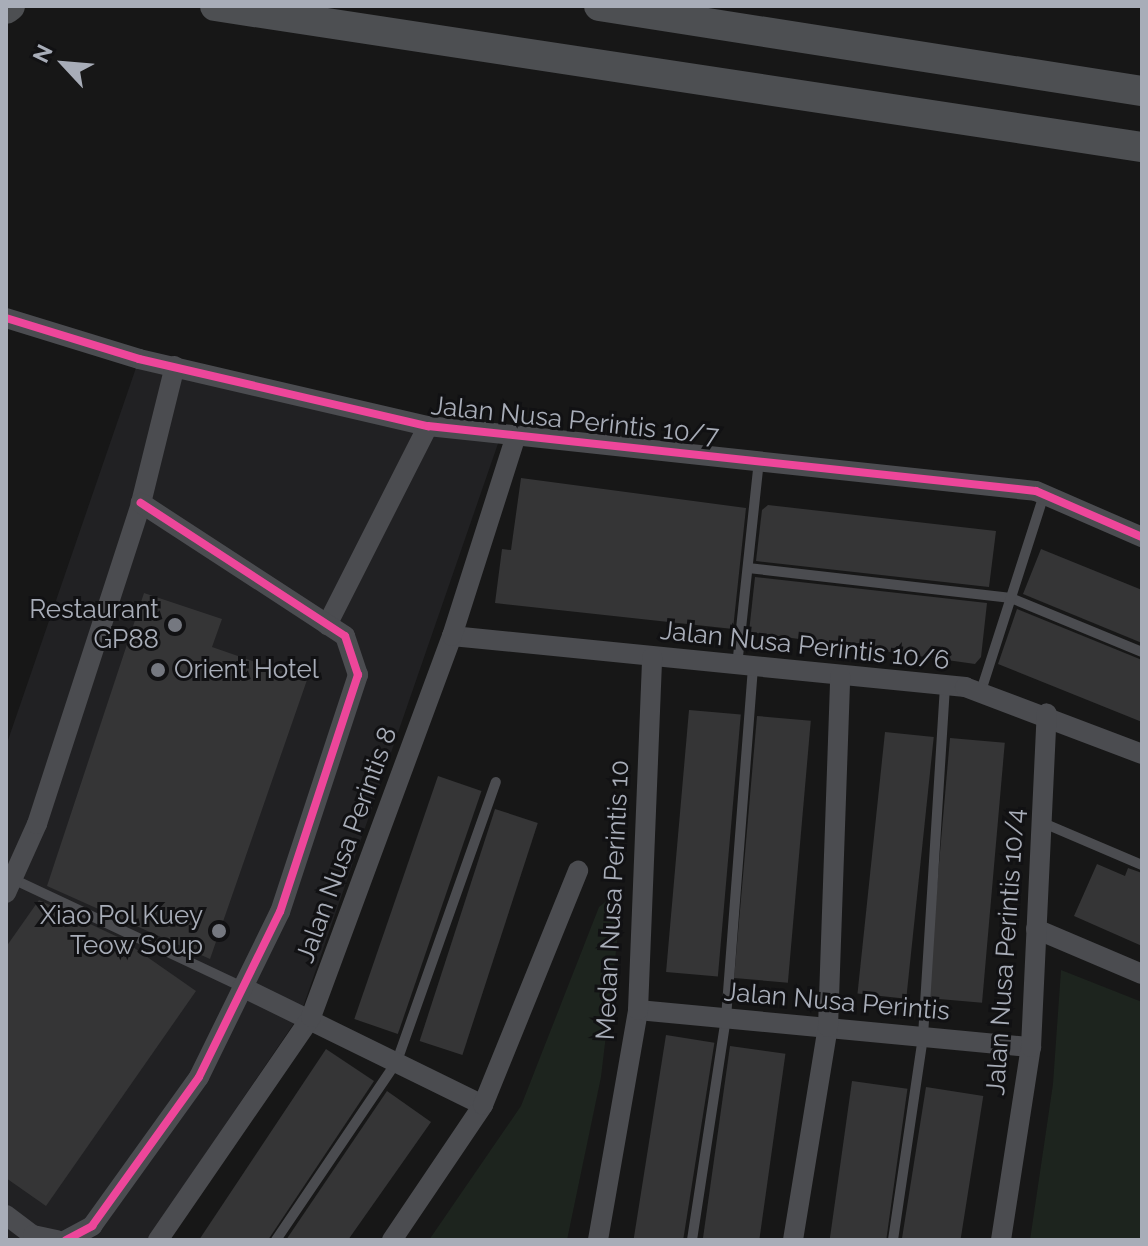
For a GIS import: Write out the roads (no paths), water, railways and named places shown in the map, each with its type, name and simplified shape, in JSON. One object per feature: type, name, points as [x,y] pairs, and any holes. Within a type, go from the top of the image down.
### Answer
[{"type":"main road","points":[[215,6],[1142,147]]},
{"type":"main road","points":[[599,6],[1142,91]]},
{"type":"street","name":"Jalan Nusa Perintis 10/7","points":[[6,318],[175,366],[428,426],[1044,495],[1142,537]]},
{"type":"street","points":[[11,887],[141,503],[175,366]]},
{"type":"street","points":[[336,630],[428,426]]},
{"type":"street","name":"Jalan Nusa Perintis 8","points":[[158,1240],[311,1017],[452,636],[516,435]]},
{"type":"street","points":[[66,1240],[92,1226],[199,1077],[280,912],[358,675],[336,630],[141,503]]},
{"type":"street","name":"Jalan Nusa Perintis 10/6","points":[[452,636],[945,688],[980,694],[1047,713],[1142,754]]},
{"type":"street","name":"Medan Nusa Perintis 10","points":[[598,1240],[638,1010],[652,657]]},
{"type":"street","points":[[793,1240],[828,1027],[840,676]]},
{"type":"street","name":"Jalan Nusa Perintis 10/4","points":[[1001,1240],[1031,1047],[1047,713]]},
{"type":"street","points":[[392,1240],[483,1105],[578,871]]},
{"type":"street","points":[[1036,929],[1142,974]]},
{"type":"street","points":[[242,987],[311,1017],[483,1105]]},
{"type":"street","name":"Jalan Nusa Perintis","points":[[638,1010],[1031,1047]]},
{"type":"street","points":[[6,1215],[33,1235],[57,1240]]},
{"type":"lane","points":[[692,1240],[726,1018],[748,568],[759,461]]},
{"type":"lane","points":[[980,694],[1044,495]]},
{"type":"lane","points":[[748,568],[1011,598],[1142,652]]},
{"type":"lane","points":[[893,1240],[923,1036],[945,688]]},
{"type":"lane","points":[[276,1240],[397,1061],[496,782]]},
{"type":"lane","points":[[1041,822],[1142,865]]},
{"type":"lane","points":[[11,887],[242,987]]},
{"type":"place","name":"Restaurant GP88","points":[[175,625]]},
{"type":"place","name":"Orient Hotel","points":[[158,670]]},
{"type":"place","name":"Xiao Pol Kuey Teow Soup","points":[[219,931]]}]
